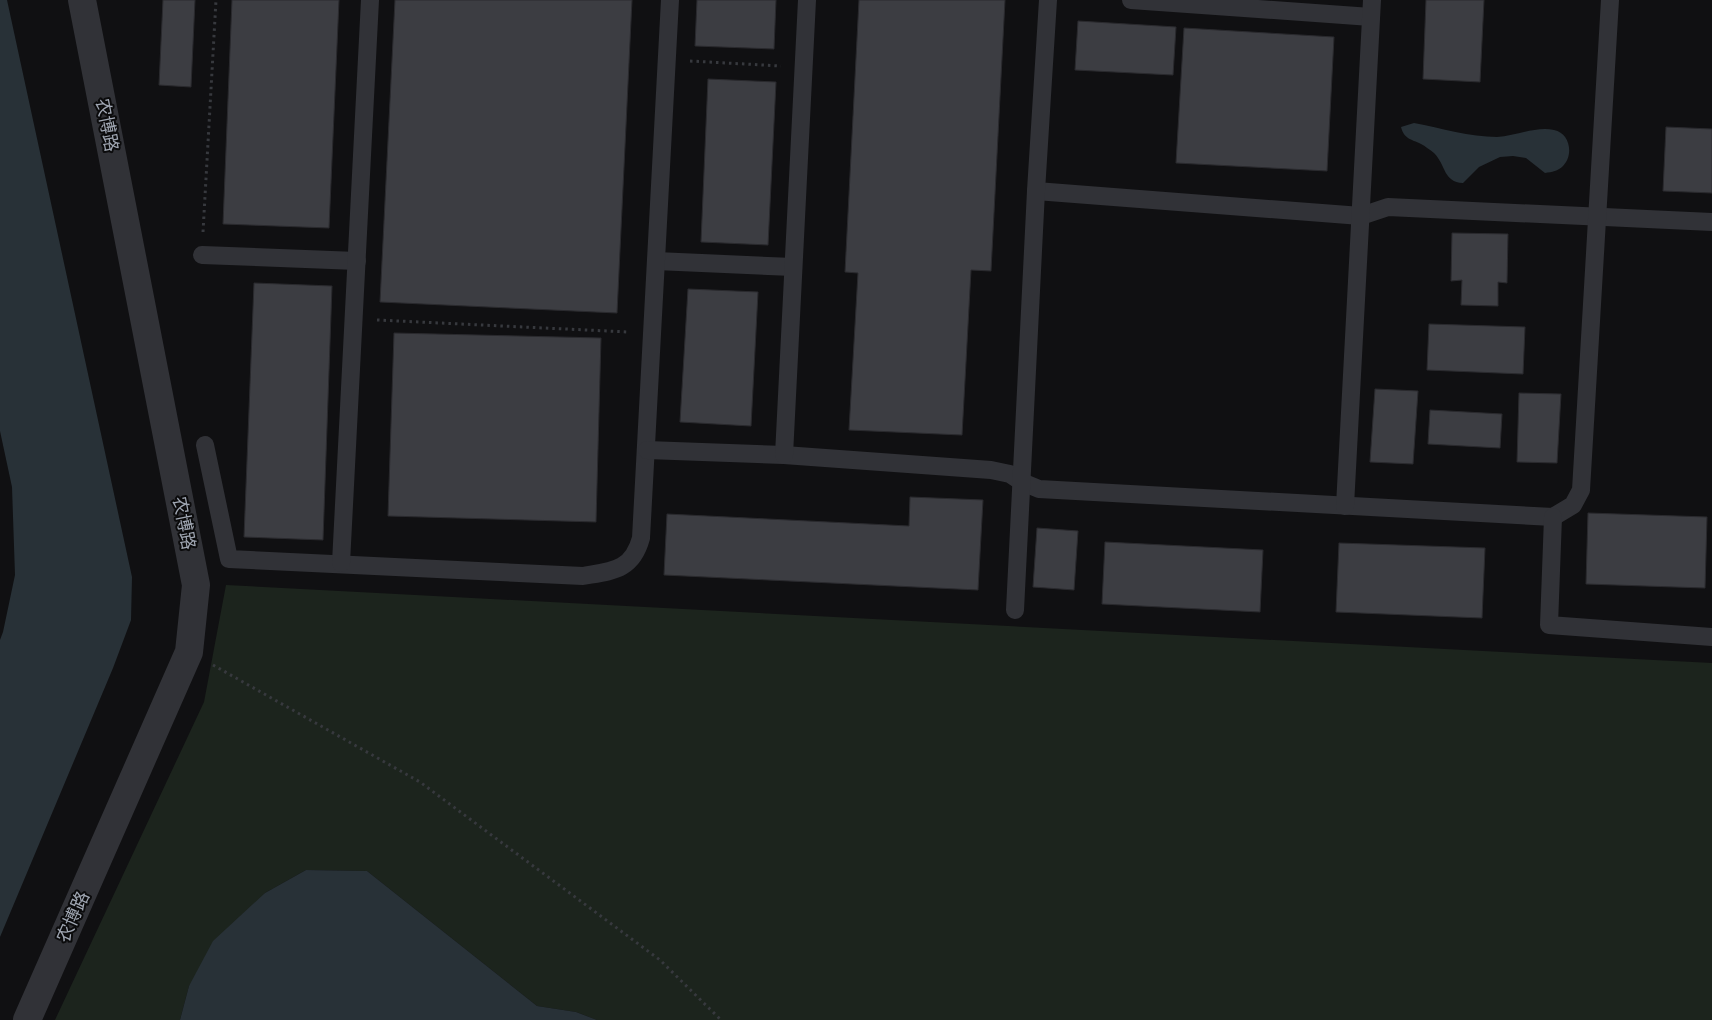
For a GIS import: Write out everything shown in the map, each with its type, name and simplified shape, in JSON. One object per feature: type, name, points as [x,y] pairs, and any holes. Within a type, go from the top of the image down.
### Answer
[{"type":"street","name":"农博路","points":[[28,1020],[189,652],[196,585],[82,0]]},
{"type":"lane","points":[[341,563],[370,0]]},
{"type":"lane","points":[[204,444],[229,559],[583,576],[613,570],[628,562],[637,552],[641,538],[670,0]]},
{"type":"lane","points":[[784,455],[807,0]]},
{"type":"lane","points":[[1015,610],[1036,191],[1048,0]]},
{"type":"lane","points":[[1131,0],[1372,9],[1345,506]]},
{"type":"lane","points":[[647,450],[784,455],[991,470],[1010,474],[1038,489],[1554,516],[1573,505],[1581,490],[1610,0]]},
{"type":"lane","points":[[1036,191],[1361,216],[1388,207],[1712,222]]},
{"type":"lane","points":[[202,255],[357,261]]},
{"type":"lane","points":[[656,261],[793,267]]},
{"type":"lane","points":[[1554,516],[1549,625],[1712,637]]},
{"type":"path","points":[[202,255],[216,0]]},
{"type":"path","points":[[667,60],[803,67]]},
{"type":"path","points":[[354,318],[653,333]]},
{"type":"path","points":[[189,652],[420,782],[660,960],[721,1020]]},
{"type":"shaded area","points":[[0,0],[7,0],[132,577],[131,620],[113,668],[0,937],[0,640],[15,575],[12,487],[0,431]]},
{"type":"shaded area","points":[[1414,123],[1487,137],[1504,136],[1540,129],[1554,130],[1564,135],[1569,145],[1569,151],[1566,161],[1561,168],[1555,171],[1545,173],[1526,158],[1500,157],[1479,167],[1463,183],[1457,182],[1448,176],[1434,153],[1404,134],[1401,127]]},
{"type":"shaded area","points":[[226,585],[1712,663],[1712,1020],[597,1020],[576,1012],[537,1006],[367,871],[306,870],[265,893],[189,986],[180,1020],[55,1020],[204,702]]},
{"type":"shaded area","points":[[306,870],[367,871],[537,1006],[576,1012],[597,1020],[180,1020],[189,986],[213,941],[265,893]]},
{"type":"building","points":[[163,0],[195,0],[191,87],[159,85]]},
{"type":"building","points":[[232,0],[339,0],[329,228],[223,224]]},
{"type":"building","points":[[395,0],[632,0],[617,313],[380,302]]},
{"type":"building","points":[[697,0],[776,0],[774,49],[695,46]]},
{"type":"building","points":[[859,0],[1005,0],[991,271],[971,270],[962,435],[849,430],[858,273],[845,272]]},
{"type":"building","points":[[1426,0],[1484,0],[1480,82],[1423,79]]},
{"type":"building","points":[[1078,21],[1176,27],[1173,75],[1075,70]]},
{"type":"building","points":[[1184,28],[1334,37],[1327,171],[1176,163]]},
{"type":"building","points":[[708,79],[776,82],[768,245],[701,242]]},
{"type":"building","points":[[1666,127],[1712,129],[1712,193],[1663,191]]},
{"type":"building","points":[[1452,233],[1508,234],[1507,283],[1498,282],[1498,306],[1461,305],[1462,280],[1451,281]]},
{"type":"building","points":[[254,283],[332,286],[323,540],[244,537]]},
{"type":"building","points":[[688,289],[758,292],[751,426],[680,422]]},
{"type":"building","points":[[1429,324],[1525,327],[1523,374],[1427,370]]},
{"type":"building","points":[[394,333],[601,338],[596,522],[388,516]]},
{"type":"building","points":[[1375,389],[1418,391],[1413,464],[1370,462]]},
{"type":"building","points":[[1519,393],[1561,394],[1557,463],[1517,462]]},
{"type":"building","points":[[1430,410],[1502,414],[1500,448],[1428,444]]},
{"type":"building","points":[[910,497],[983,500],[978,590],[664,575],[667,514],[909,526]]},
{"type":"building","points":[[1588,513],[1707,517],[1705,588],[1586,584]]},
{"type":"building","points":[[1037,528],[1078,531],[1074,590],[1033,587]]},
{"type":"building","points":[[1105,542],[1263,550],[1260,612],[1102,604]]},
{"type":"building","points":[[1339,543],[1485,548],[1482,618],[1336,612]]}]
